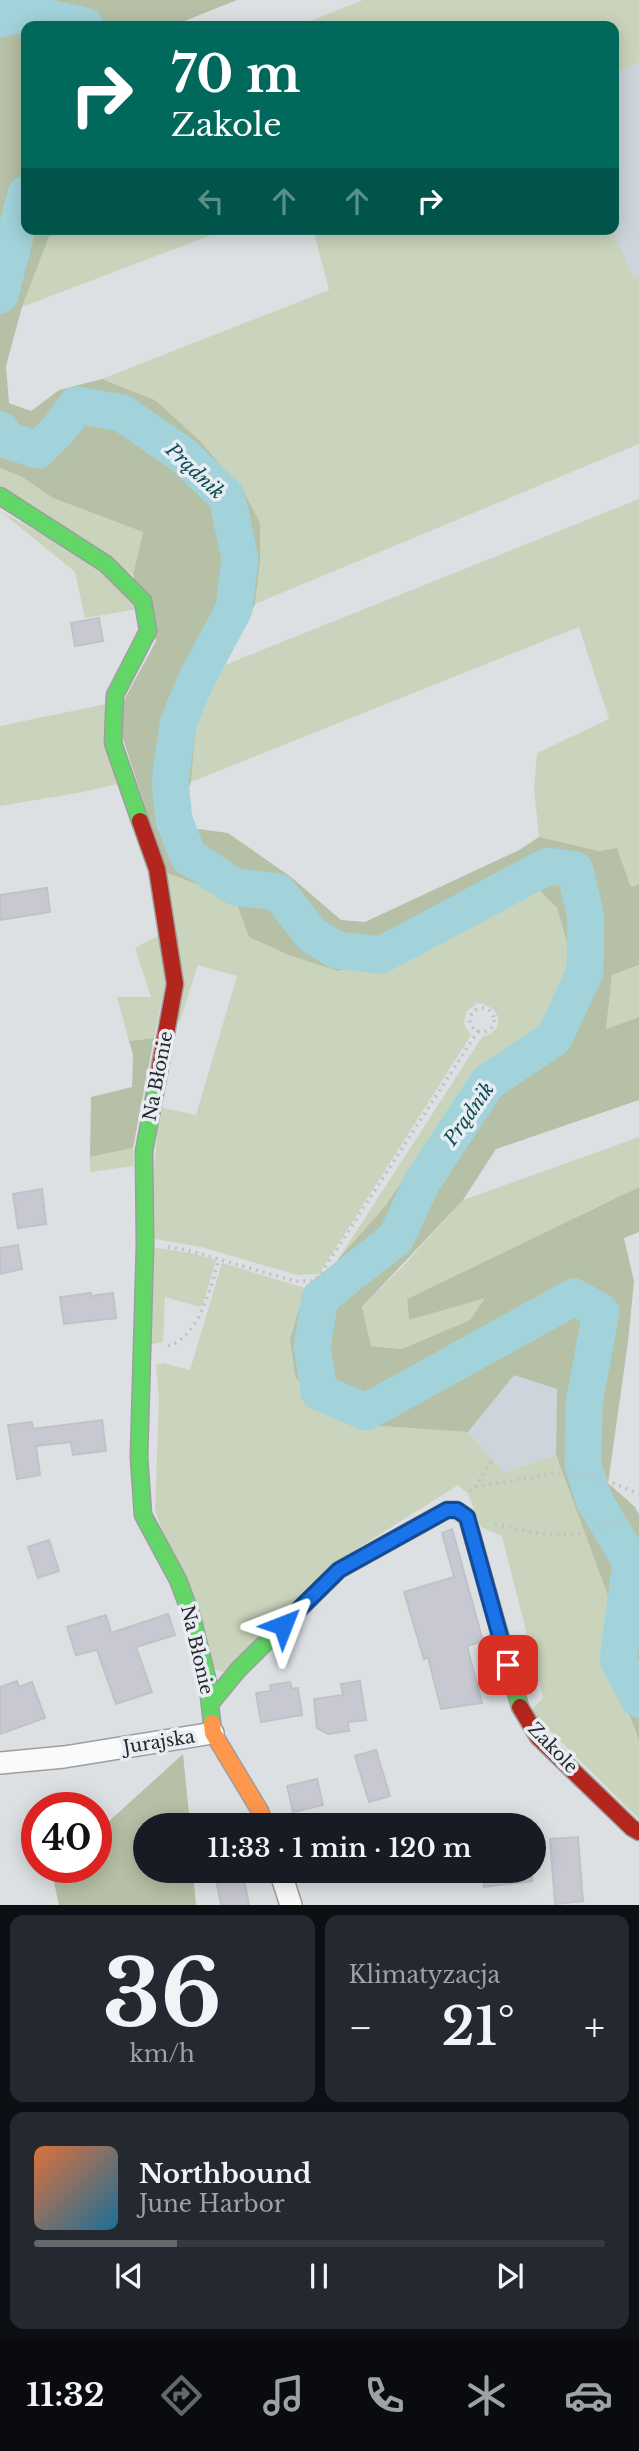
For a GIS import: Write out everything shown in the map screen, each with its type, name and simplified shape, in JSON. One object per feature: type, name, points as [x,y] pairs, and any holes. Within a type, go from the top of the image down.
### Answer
[{"type":"street","name":"Na Błonie","points":[[0,496],[106,564],[143,601],[148,631],[115,695],[113,743],[158,869],[176,984],[144,1151],[145,1245],[139,1457],[143,1515],[178,1580],[192,1617],[207,1678],[213,1733]]},
{"type":"street","points":[[210,1704],[238,1670],[339,1570],[447,1510],[462,1513]]},
{"type":"street","name":"Zakole","points":[[462,1513],[521,1712],[538,1737],[639,1832]]},
{"type":"street","name":"Jurajska","points":[[0,1763],[64,1757],[213,1733],[261,1813]]},
{"type":"street","points":[[284,1883],[291,1905]]},
{"type":"path","points":[[145,1245],[187,1250],[294,1281],[313,1280],[320,1275],[478,1031],[489,1029],[494,1023],[493,1015],[487,1009],[476,1009],[471,1015],[472,1027],[478,1031]]},
{"type":"path","points":[[141,1354],[177,1344],[204,1309],[219,1259]]},
{"type":"path","points":[[492,1460],[475,1487],[462,1498],[462,1513],[546,1535],[573,1535],[639,1514]]},
{"type":"path","points":[[475,1487],[568,1471],[606,1480],[639,1494]]},
{"type":"shaded area","points":[[639,62],[639,276],[633,279],[615,235],[619,235],[619,71]]},
{"type":"shaded area","points":[[514,1374],[557,1389],[556,1455],[502,1472],[468,1432]]},
{"type":"green space","points":[[0,0],[237,0],[184,21],[21,21],[21,235],[54,235],[49,237],[22,307],[6,366],[9,403],[31,411],[59,390],[102,379],[155,400],[199,440],[244,492],[260,523],[260,561],[255,604],[225,665],[198,704],[191,782],[184,801],[191,828],[228,833],[291,877],[341,920],[365,922],[519,850],[539,837],[599,851],[617,848],[631,887],[639,884],[639,965],[612,975],[606,1029],[639,1017],[639,1100],[496,1149],[463,1200],[362,1307],[371,1346],[402,1349],[470,1320],[485,1298],[409,1320],[407,1299],[639,1187],[639,1232],[624,1238],[634,1281],[608,1483],[635,1507],[639,1515],[639,1740],[609,1664],[611,1604],[556,1455],[557,1389],[514,1375],[468,1432],[347,1421],[321,1412],[295,1376],[290,1339],[305,1288],[323,1281],[339,1258],[386,1205],[415,1161],[499,1053],[542,1029],[563,996],[570,953],[557,908],[537,888],[490,902],[426,942],[398,955],[338,971],[289,955],[249,937],[235,899],[167,873],[122,736],[123,702],[156,641],[133,575],[143,532],[53,498],[22,477],[0,468]]},
{"type":"green space","points":[[363,0],[639,0],[639,62],[619,71],[619,21],[310,21]]},
{"type":"green space","points":[[54,235],[211,235],[22,307],[49,237]]},
{"type":"green space","points":[[315,235],[615,235],[633,278],[639,276],[639,444],[255,604],[260,561],[155,400],[102,379],[329,290]]},
{"type":"green space","points":[[0,468],[22,477],[53,498],[143,532],[133,575],[0,488]]},
{"type":"green space","points":[[639,499],[639,884],[631,887],[617,848],[599,851],[539,837],[534,789],[537,753],[609,719],[579,627],[191,782],[198,704],[225,665]]},
{"type":"green space","points":[[0,511],[103,568],[138,609],[85,618],[75,572]]},
{"type":"green space","points":[[106,704],[122,783],[0,806],[0,726]]},
{"type":"green space","points":[[167,873],[235,899],[249,937],[426,942],[490,902],[537,888],[557,908],[570,953],[563,996],[542,1029],[499,1053],[415,1161],[386,1205],[339,1258],[482,1037],[495,1030],[498,1024],[496,1013],[485,1005],[477,1003],[466,1012],[464,1024],[471,1035],[319,1274],[297,1275],[201,1247],[149,1238],[159,1107],[196,1115],[237,976],[198,965],[179,1024]]},
{"type":"green space","points":[[161,934],[165,985],[154,1038],[129,1041],[117,997],[151,997],[135,948]]},
{"type":"green space","points":[[639,965],[639,1017],[606,1029],[612,975]]},
{"type":"green space","points":[[154,1038],[133,1148],[90,1157],[91,1097],[132,1087],[133,1054],[129,1041]]},
{"type":"green space","points":[[639,1137],[639,1187],[407,1299],[409,1320],[486,1297],[470,1320],[402,1349],[371,1346],[362,1307],[463,1200]]},
{"type":"green space","points":[[133,1148],[134,1166],[90,1172],[90,1157]]},
{"type":"green space","points":[[150,1247],[216,1260],[203,1304],[200,1307],[165,1297],[163,1342],[147,1345]]},
{"type":"green space","points":[[222,1263],[305,1288],[290,1339],[295,1376],[380,1426],[468,1432],[503,1472],[556,1455],[611,1604],[609,1664],[639,1740],[639,1819],[530,1711],[543,1698],[502,1536],[481,1527],[468,1494],[458,1485],[331,1565],[223,1672],[211,1668],[155,1510],[159,1398],[156,1365],[164,1363],[190,1370]]},
{"type":"green space","points":[[183,1754],[189,1813],[133,1813],[133,1883],[194,1883],[196,1905],[59,1905],[54,1883],[112,1883],[112,1818]]},
{"type":"building","points":[[99,618],[103,641],[75,646],[71,623]]},
{"type":"building","points":[[47,888],[50,912],[0,920],[0,895]]},
{"type":"building","points":[[42,1189],[46,1224],[18,1228],[13,1194]]},
{"type":"building","points":[[18,1245],[22,1269],[0,1274],[0,1248]]},
{"type":"building","points":[[91,1293],[91,1296],[113,1293],[116,1318],[64,1324],[60,1297]]},
{"type":"building","points":[[102,1420],[106,1451],[73,1455],[71,1442],[36,1446],[40,1475],[17,1479],[8,1425],[32,1422],[33,1429]]},
{"type":"building","points":[[452,1529],[483,1641],[467,1646],[482,1703],[441,1709],[428,1657],[424,1659],[404,1592],[454,1577],[442,1533]]},
{"type":"building","points":[[49,1540],[59,1571],[38,1578],[28,1547]]},
{"type":"building","points":[[168,1614],[175,1635],[136,1647],[152,1692],[116,1704],[97,1650],[76,1655],[67,1627],[106,1615],[111,1633]]},
{"type":"building","points":[[17,1681],[19,1687],[32,1682],[45,1718],[0,1734],[0,1687]]},
{"type":"building","points":[[360,1681],[366,1720],[348,1722],[349,1731],[328,1734],[317,1728],[314,1699],[343,1695],[341,1684]]},
{"type":"building","points":[[290,1682],[292,1689],[298,1688],[302,1715],[261,1722],[256,1693],[271,1691],[270,1685]]},
{"type":"building","points":[[376,1750],[390,1796],[369,1802],[355,1756]]},
{"type":"building","points":[[317,1779],[323,1805],[293,1812],[287,1786]]},
{"type":"building","points":[[578,1837],[583,1901],[555,1904],[550,1839]]},
{"type":"building","points":[[217,1883],[245,1883],[249,1905],[221,1905]]},
{"type":"building","points":[[484,1883],[516,1883],[484,1887]]},
{"type":"waterway","name":"Prądnik","points":[[0,19],[27,13],[63,21]]},
{"type":"waterway","name":"Prądnik","points":[[0,295],[21,213]]},
{"type":"waterway","name":"Prądnik","points":[[0,430],[9,441],[38,450],[77,405],[122,413],[184,456],[227,497],[240,559],[234,609],[195,682],[178,724],[170,782],[174,820],[188,856],[235,887],[278,892],[312,935],[336,950],[381,955],[548,866],[575,870],[586,918],[585,972],[554,1038],[488,1082],[422,1182],[396,1238],[320,1298],[312,1346],[319,1392],[366,1412],[574,1297],[601,1312],[584,1404],[583,1465],[594,1500],[631,1562],[618,1660],[639,1699]]},
{"type":"waterway","points":[[631,1562],[639,1559]]},
{"type":"traffic: fast","points":[[0,496],[106,564],[143,601],[148,631],[115,695],[113,743],[140,821]]},
{"type":"traffic: fast","points":[[159,1072],[144,1151],[145,1245],[139,1457],[143,1515],[178,1580],[192,1617],[207,1678],[212,1723]]},
{"type":"traffic: fast","points":[[210,1704],[238,1670],[339,1570],[447,1510],[457,1510],[467,1517],[520,1707]]},
{"type":"traffic: slow","points":[[212,1723],[213,1733],[261,1813]]},
{"type":"traffic: jam","points":[[140,821],[157,869],[175,984],[159,1072]]},
{"type":"traffic: jam","points":[[520,1707],[538,1737],[639,1832]]},
{"type":"route","points":[[283,1625],[339,1570],[447,1510],[457,1510],[467,1517],[508,1665]]}]
